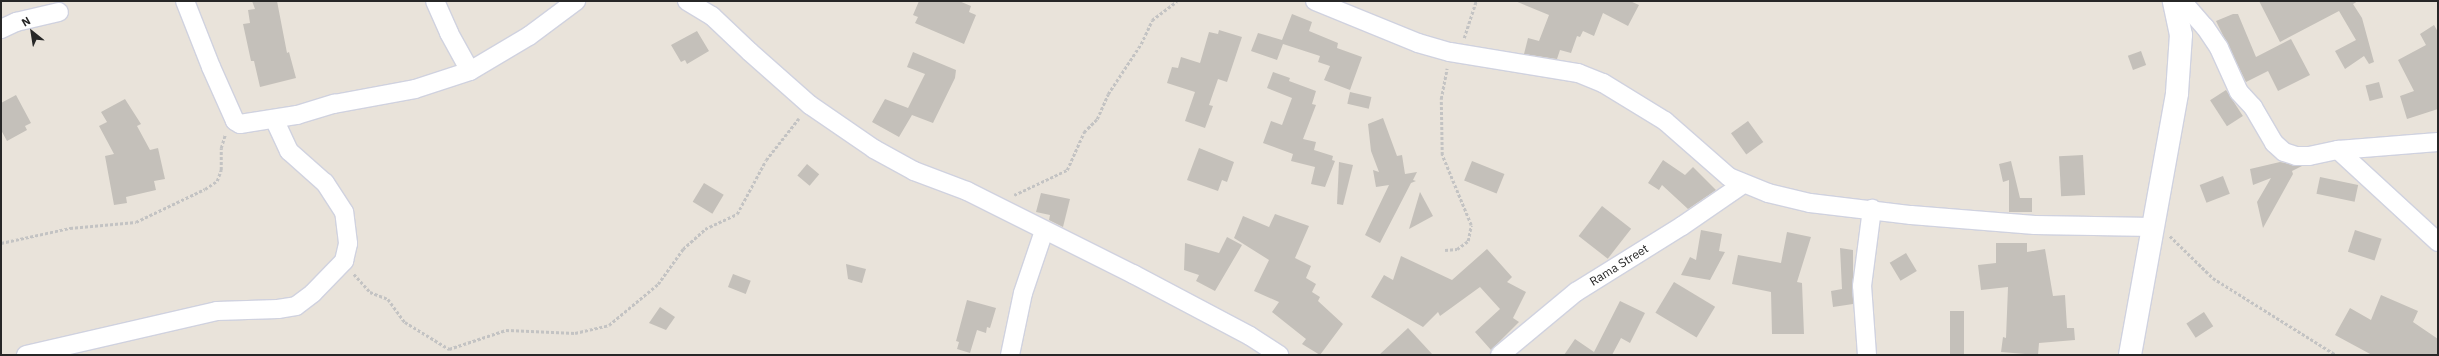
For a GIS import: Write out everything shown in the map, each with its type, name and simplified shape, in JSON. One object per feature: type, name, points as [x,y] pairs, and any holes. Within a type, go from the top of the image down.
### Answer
[{"type":"main road","points":[[2130,355],[2178,93],[2181,35],[2174,1]]},
{"type":"street","points":[[185,1],[235,121],[240,124],[274,119],[334,104],[415,90],[470,71],[529,36],[576,1]]},
{"type":"street","points":[[435,1],[449,33],[470,71]]},
{"type":"street","points":[[687,1],[712,16],[810,104],[874,149],[914,171],[967,191],[1044,231],[1199,307],[1279,355]]},
{"type":"street","points":[[1315,1],[1418,42],[1454,53],[1578,73],[1603,83],[1665,121],[1730,177],[1743,184],[1810,203],[2035,225],[2154,224]]},
{"type":"street","points":[[2182,1],[2206,27],[2219,48],[2239,92],[2253,107],[2274,142],[2284,152],[2296,156],[2338,150],[2438,142]]},
{"type":"street","points":[[1,29],[16,22],[59,12]]},
{"type":"street","points":[[26,355],[217,311],[278,309],[296,306],[313,293],[344,262],[348,243],[344,212],[325,183],[289,151],[274,119]]},
{"type":"street","points":[[2338,150],[2438,242]]},
{"type":"street","name":"Rama Street","points":[[1500,355],[1576,292],[1682,226],[1743,184]]},
{"type":"street","points":[[1867,355],[1862,286],[1872,210]]},
{"type":"street","points":[[1010,355],[1023,293],[1044,231]]},
{"type":"path","points":[[992,204],[1066,170],[1084,132],[1097,119],[1108,94],[1141,44],[1152,20],[1177,1]]},
{"type":"path","points":[[1445,250],[1457,249],[1468,241],[1471,225],[1442,155],[1440,99],[1454,53],[1476,1]]},
{"type":"path","points":[[344,262],[370,292],[388,299],[405,322],[449,349],[506,330],[575,333],[609,325],[658,284],[683,249],[706,229],[737,214],[766,160],[810,104]]},
{"type":"path","points":[[1,243],[70,228],[136,222],[205,189],[217,181],[221,170],[221,148],[226,132],[235,121]]},
{"type":"path","points":[[2154,224],[2213,278],[2336,355]]},
{"type":"building","points":[[252,1],[277,1],[287,53],[289,52],[296,78],[260,87],[254,61],[251,61],[243,24],[250,23],[248,10],[255,9]]},
{"type":"building","points":[[919,1],[959,1],[971,6],[969,12],[976,15],[964,44],[915,23],[918,17],[913,15]]},
{"type":"building","points":[[1515,1],[1630,1],[1639,5],[1628,26],[1603,13],[1594,36],[1583,31],[1580,37],[1577,36],[1571,53],[1560,50],[1557,59],[1524,54],[1528,38],[1539,41],[1549,15]]},
{"type":"building","points":[[2259,1],[2358,1],[2353,4],[2362,18],[2374,62],[2369,64],[2364,56],[2345,69],[2335,51],[2356,40],[2339,11],[2280,42]]},
{"type":"building","points":[[1292,14],[1312,22],[1309,31],[1338,43],[1337,48],[1362,57],[1350,90],[1324,80],[1330,66],[1318,62],[1320,56],[1283,44],[1277,60],[1251,51],[1258,33],[1282,40]]},
{"type":"building","points":[[2233,14],[2238,14],[2256,57],[2291,39],[2310,75],[2278,91],[2268,71],[2246,82],[2216,21]]},
{"type":"building","points":[[2434,25],[2438,32],[2438,109],[2407,119],[2400,96],[2414,91],[2398,60],[2426,45],[2420,34]]},
{"type":"building","points":[[1219,30],[1242,37],[1227,82],[1218,79],[1209,105],[1213,106],[1205,128],[1185,121],[1195,92],[1167,83],[1172,67],[1178,68],[1181,57],[1200,63],[1209,32],[1218,34]]},
{"type":"building","points":[[697,31],[709,51],[687,64],[685,60],[681,62],[671,45]]},
{"type":"building","points":[[2141,51],[2146,65],[2133,70],[2128,56]]},
{"type":"building","points":[[913,52],[956,70],[955,78],[933,123],[912,115],[899,137],[872,122],[885,99],[908,108],[925,74],[907,67]]},
{"type":"building","points":[[1273,72],[1290,78],[1289,81],[1316,91],[1312,104],[1316,105],[1303,139],[1316,142],[1314,150],[1333,156],[1332,160],[1335,161],[1325,187],[1311,184],[1315,167],[1291,161],[1293,154],[1263,143],[1271,121],[1282,125],[1292,98],[1267,88]]},
{"type":"building","points":[[2379,82],[2383,97],[2370,101],[2365,86]]},
{"type":"building","points":[[2226,90],[2243,116],[2227,126],[2210,100]]},
{"type":"building","points":[[1350,92],[1371,97],[1369,109],[1347,104]]},
{"type":"building","points":[[16,95],[31,123],[25,126],[27,130],[7,141],[1,130],[1,103]]},
{"type":"building","points":[[125,99],[141,124],[137,126],[150,150],[158,148],[165,179],[154,181],[156,190],[126,197],[127,203],[114,205],[105,156],[114,154],[99,126],[107,122],[101,112]]},
{"type":"building","points":[[1383,118],[1397,156],[1402,155],[1405,174],[1417,172],[1413,180],[1416,181],[1411,183],[1380,243],[1365,235],[1389,185],[1376,187],[1373,170],[1379,172],[1371,151],[1368,124]]},
{"type":"building","points":[[1748,121],[1763,142],[1746,154],[1731,133]]},
{"type":"building","points":[[1199,148],[1234,162],[1227,182],[1222,180],[1218,191],[1187,180]]},
{"type":"building","points":[[2083,155],[2085,195],[2061,196],[2059,156]]},
{"type":"building","points":[[1663,160],[1685,175],[1693,167],[1716,190],[1688,209],[1662,185],[1659,190],[1648,183]]},
{"type":"building","points":[[1472,161],[1504,174],[1497,194],[1464,180]]},
{"type":"building","points":[[2011,161],[2020,198],[2032,198],[2032,212],[2009,212],[2009,180],[2003,182],[1999,164]]},
{"type":"building","points":[[1339,162],[1353,165],[1343,205],[1337,204]]},
{"type":"building","points":[[2280,162],[2302,166],[2292,171],[2293,174],[2263,228],[2257,202],[2271,178],[2253,185],[2250,169]]},
{"type":"building","points":[[807,164],[819,174],[810,186],[797,175]]},
{"type":"building","points":[[2223,176],[2230,194],[2206,203],[2200,185]]},
{"type":"building","points":[[2320,177],[2358,185],[2355,202],[2316,194]]},
{"type":"building","points":[[704,183],[724,195],[712,214],[693,202]]},
{"type":"building","points":[[1420,192],[1433,216],[1409,229]]},
{"type":"building","points":[[1041,193],[1070,199],[1063,227],[1049,220],[1050,215],[1036,212]]},
{"type":"building","points":[[1602,206],[1631,229],[1608,259],[1579,236]]},
{"type":"building","points":[[1275,214],[1309,226],[1295,258],[1311,266],[1306,278],[1316,284],[1312,292],[1320,297],[1318,301],[1343,324],[1320,355],[1302,344],[1306,339],[1272,312],[1279,302],[1254,291],[1269,260],[1234,238],[1243,216],[1269,227]]},
{"type":"building","points":[[1701,230],[1722,234],[1719,251],[1725,252],[1710,280],[1681,275],[1690,257],[1696,260]]},
{"type":"building","points":[[2355,230],[2382,239],[2375,261],[2348,252]]},
{"type":"building","points":[[1787,232],[1811,237],[1797,282],[1802,283],[1804,334],[1772,334],[1771,292],[1732,284],[1738,255],[1781,263]]},
{"type":"building","points":[[1227,237],[1242,245],[1215,291],[1196,281],[1199,275],[1184,270],[1185,243],[1219,253]]},
{"type":"building","points":[[1996,243],[2027,243],[2027,252],[2045,249],[2053,296],[2065,295],[2067,328],[2074,328],[2075,340],[2039,343],[2038,355],[2001,352],[2003,337],[2006,338],[2008,287],[1981,290],[1978,265],[1996,263]]},
{"type":"building","points":[[1840,248],[1853,250],[1853,304],[1833,307],[1831,291],[1842,289]]},
{"type":"building","points":[[1487,249],[1512,277],[1507,282],[1526,292],[1513,318],[1519,322],[1491,350],[1475,332],[1500,309],[1480,287],[1440,316],[1438,312],[1423,327],[1371,297],[1384,275],[1393,280],[1401,256],[1452,280]]},
{"type":"building","points":[[1906,253],[1917,271],[1901,281],[1890,263]]},
{"type":"building","points":[[846,264],[866,269],[862,283],[848,279]]},
{"type":"building","points":[[733,274],[751,281],[746,294],[728,287]]},
{"type":"building","points":[[1674,282],[1715,307],[1697,338],[1655,313]]},
{"type":"building","points":[[2381,295],[2418,311],[2413,322],[2438,339],[2438,355],[2372,355],[2335,335],[2350,308],[2371,320]]},
{"type":"building","points":[[967,300],[996,308],[990,328],[987,327],[986,333],[977,330],[970,353],[957,349],[959,342],[956,341]]},
{"type":"building","points":[[1620,301],[1645,313],[1630,343],[1621,338],[1612,355],[1564,355],[1575,339],[1594,352]]},
{"type":"building","points":[[660,307],[675,317],[666,330],[649,323]]},
{"type":"building","points":[[1950,311],[1964,311],[1964,355],[1950,355]]},
{"type":"building","points":[[2204,312],[2213,326],[2196,338],[2186,323]]},
{"type":"building","points":[[1408,328],[1433,355],[1379,355]]}]
